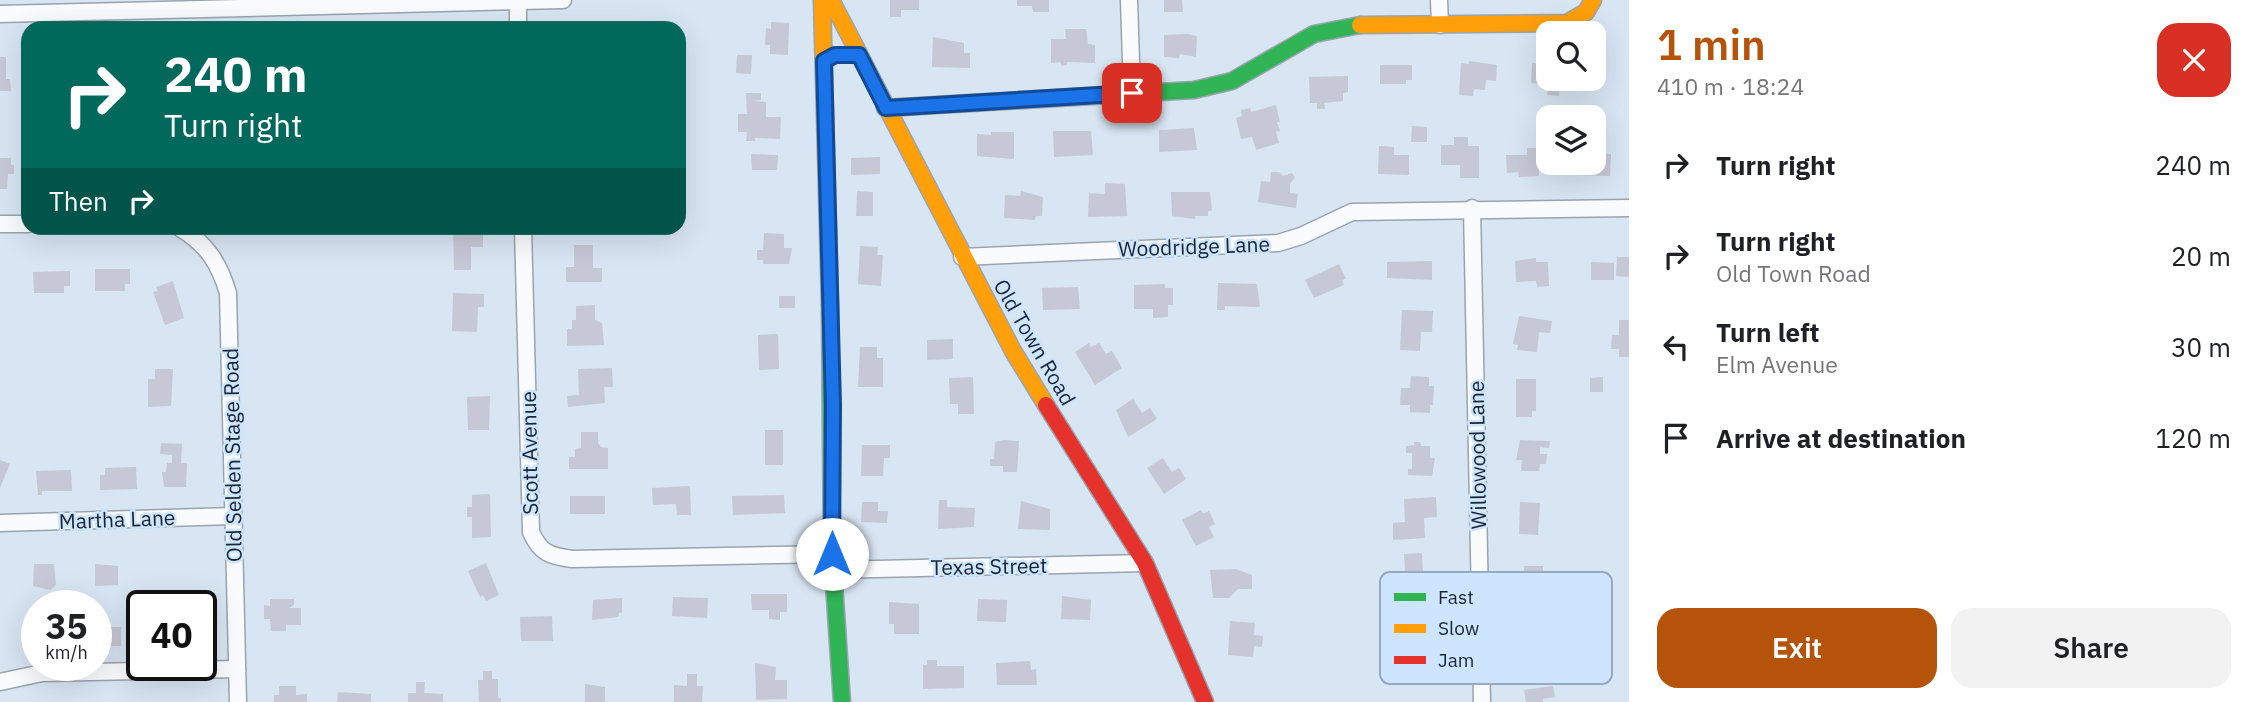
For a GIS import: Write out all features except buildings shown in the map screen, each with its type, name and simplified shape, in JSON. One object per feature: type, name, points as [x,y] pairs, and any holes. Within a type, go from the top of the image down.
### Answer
[{"type":"street","points":[[0,14],[364,2],[563,0]]},
{"type":"street","points":[[822,0],[833,405],[832,562],[842,702]]},
{"type":"street","name":"Old Town Road","points":[[831,0],[1013,352],[1144,563],[1205,702]]},
{"type":"street","points":[[1129,0],[1132,93]]},
{"type":"street","points":[[1439,0],[1440,25]]},
{"type":"street","points":[[886,108],[1194,90],[1233,81],[1328,28],[1567,23],[1586,12],[1593,0]]},
{"type":"street","points":[[518,2],[518,21]]},
{"type":"street","points":[[824,61],[835,55],[859,55]]},
{"type":"street","name":"Woodridge Lane","points":[[962,257],[1278,243],[1301,236],[1352,212],[1472,208],[1629,208]]},
{"type":"street","name":"Willowood Lane","points":[[1472,208],[1479,572]]},
{"type":"street","points":[[0,224],[21,224]]},
{"type":"street","name":"Old Selden Stage Road","points":[[189,235],[208,250],[220,268],[228,293],[238,702]]},
{"type":"street","name":"Scott Avenue","points":[[523,235],[531,532],[537,547],[551,556],[572,559],[832,562]]},
{"type":"street","name":"Martha Lane","points":[[0,523],[233,516]]},
{"type":"street","name":"Texas Street","points":[[832,562],[1144,563]]},
{"type":"street","points":[[0,682],[42,673],[237,668]]},
{"type":"street","name":"Willowood Lane","points":[[1482,684],[1482,702]]},
{"type":"traffic: fast","points":[[885,108],[1194,90],[1232,81],[1314,34],[1360,25]]},
{"type":"traffic: fast","points":[[830,305],[832,554],[842,702]]},
{"type":"traffic: slow","points":[[822,0],[830,305]]},
{"type":"traffic: slow","points":[[831,0],[1013,351],[1046,405]]},
{"type":"traffic: slow","points":[[1360,25],[1567,23],[1586,12],[1593,0]]},
{"type":"traffic: jam","points":[[1046,405],[1145,563],[1205,702]]},
{"type":"route","points":[[832,554],[833,405],[824,61],[835,55],[859,55],[886,108],[1132,93]]}]
